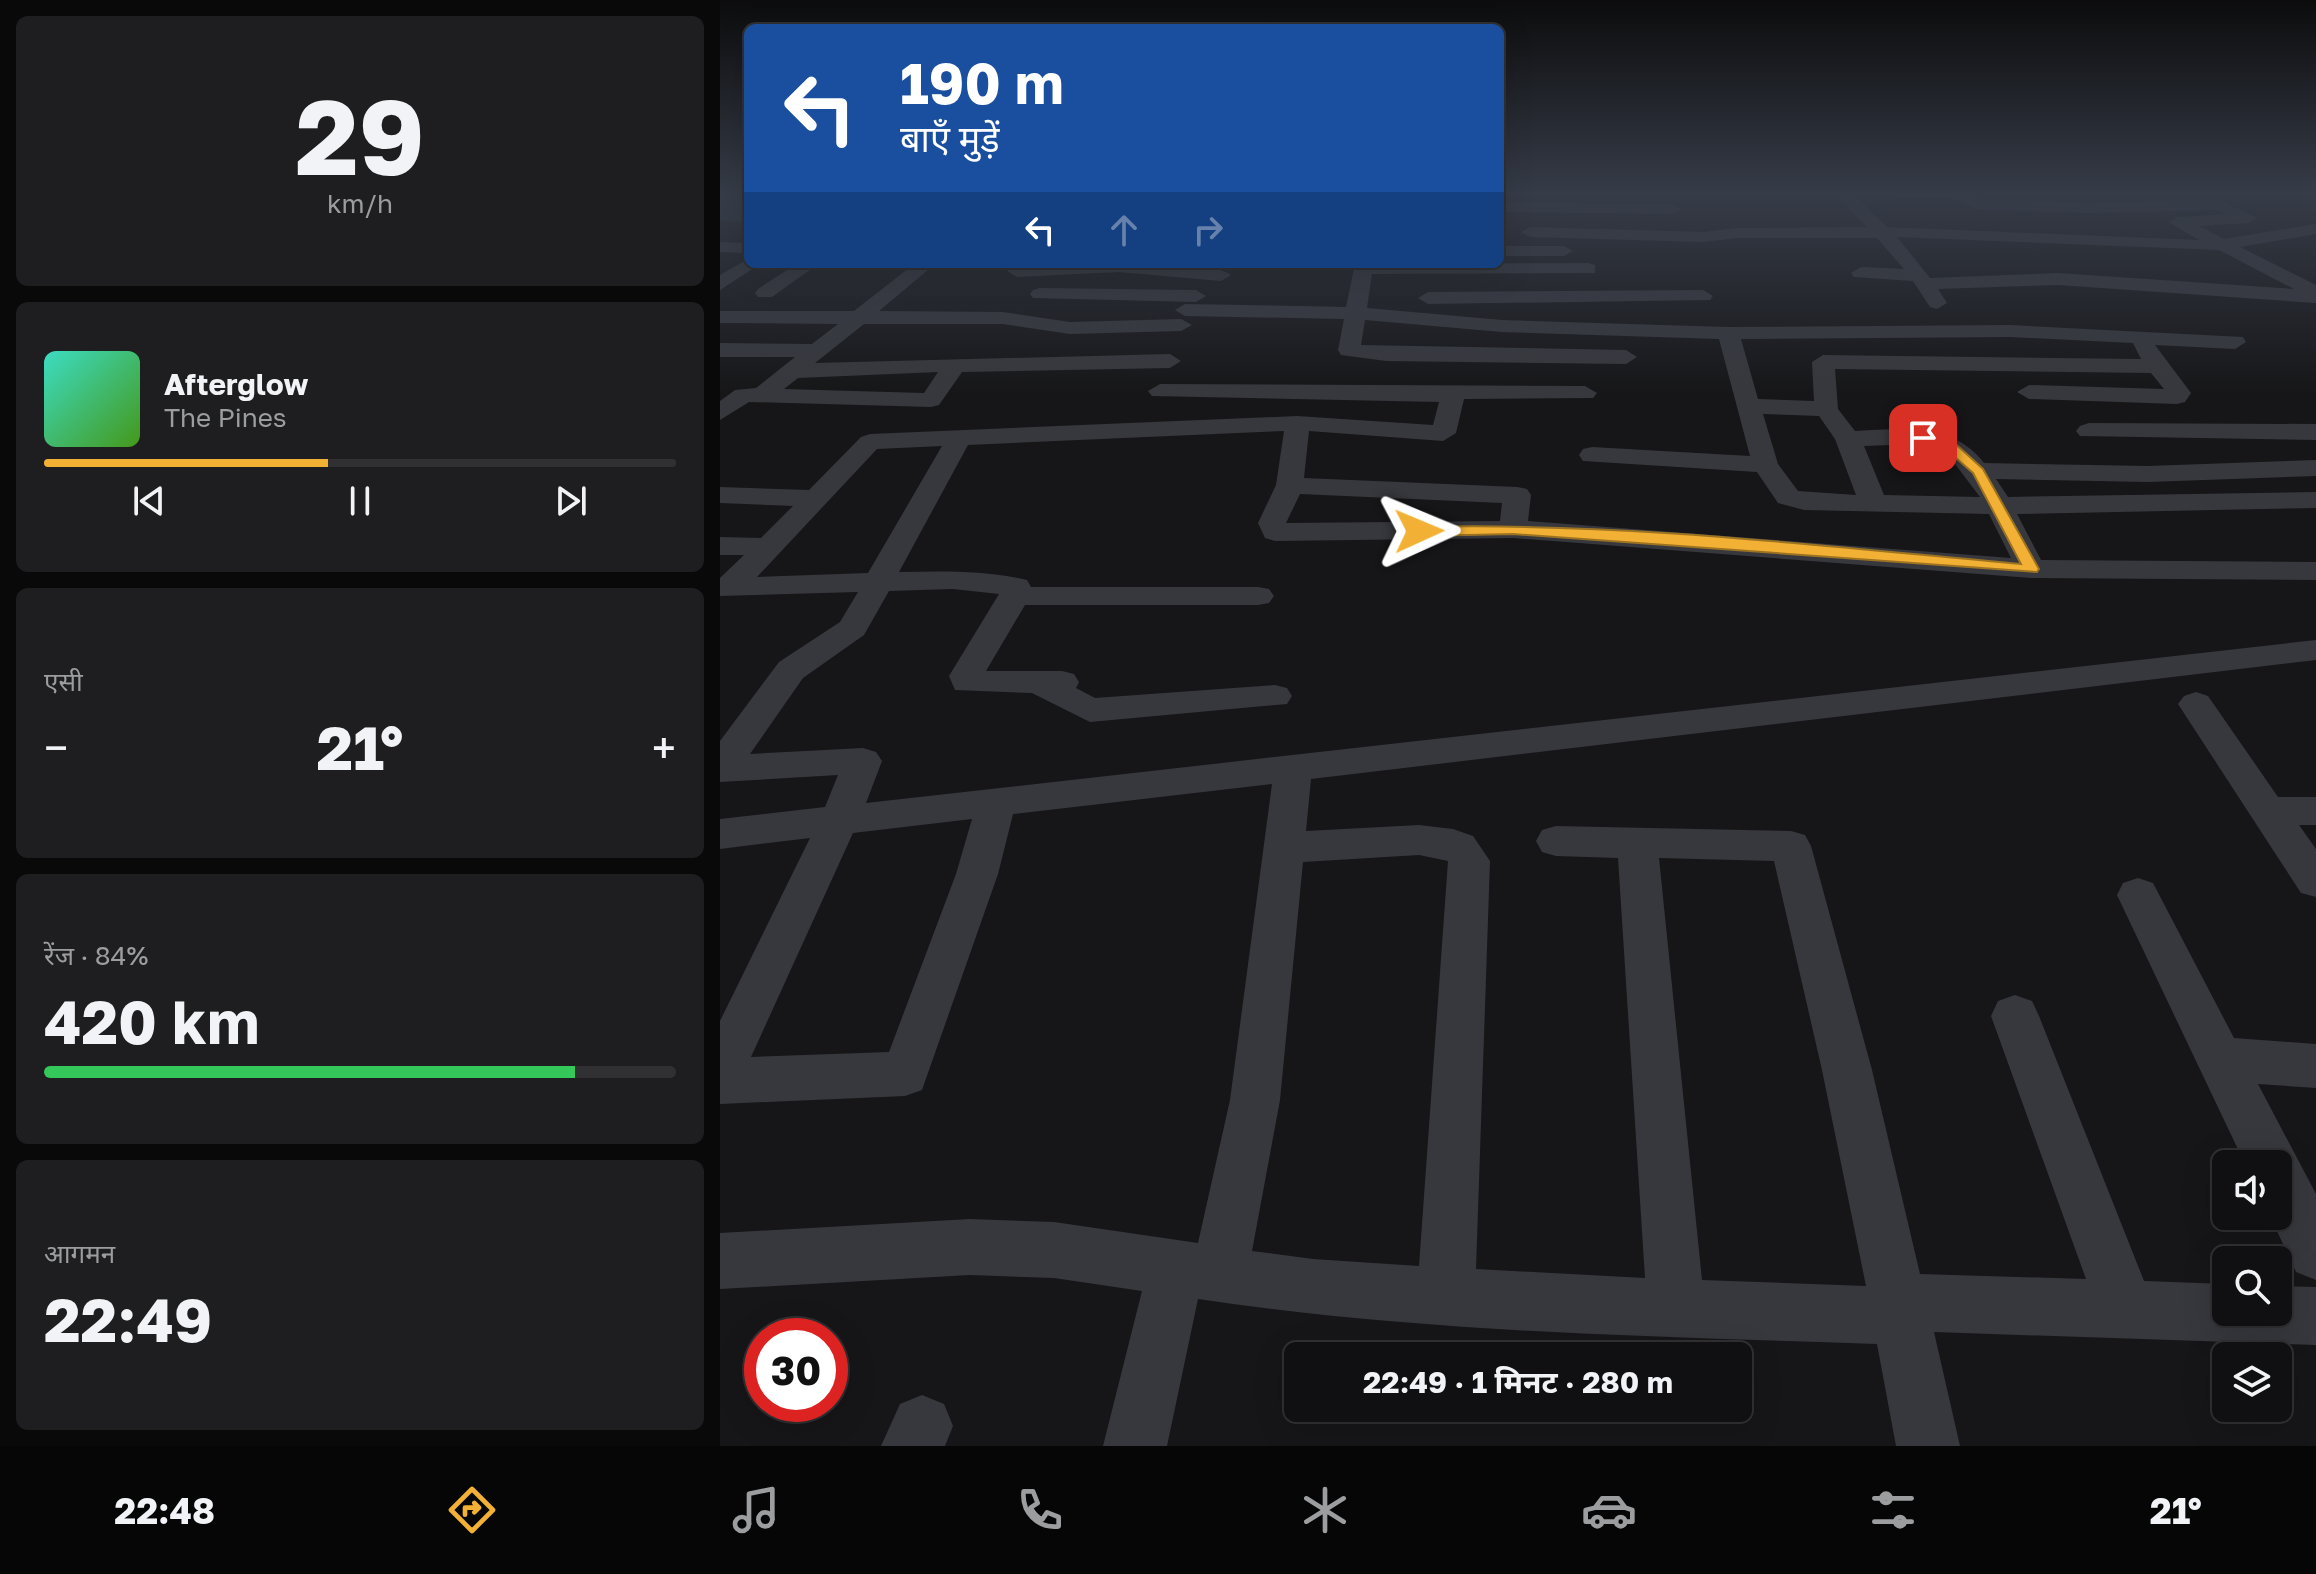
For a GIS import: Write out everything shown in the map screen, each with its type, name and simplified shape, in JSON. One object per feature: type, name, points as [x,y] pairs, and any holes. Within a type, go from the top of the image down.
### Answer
[{"type":"street","points":[[1905,259],[1922,279],[1954,332]]},
{"type":"street","points":[[2177,259],[2205,291]]},
{"type":"street","points":[[2251,259],[2316,295]]},
{"type":"street","points":[[2051,260],[2109,263]]},
{"type":"street","points":[[720,284],[745,268]]},
{"type":"street","points":[[765,293],[803,268]]},
{"type":"street","points":[[762,395],[921,268]]},
{"type":"street","points":[[1017,271],[1078,268]]},
{"type":"street","points":[[1174,268],[1229,270]]},
{"type":"street","points":[[1363,268],[1359,307],[1349,350],[1386,354],[1626,357]]},
{"type":"street","points":[[1504,268],[1588,269]]},
{"type":"street","points":[[1145,428],[1187,311],[1229,270]]},
{"type":"street","points":[[1861,273],[1922,279],[2058,279],[2205,291],[2316,295]]},
{"type":"street","points":[[1040,294],[1187,311]]},
{"type":"street","points":[[720,317],[1003,318],[1070,328],[1187,311],[1703,296]]},
{"type":"street","points":[[1359,307],[1502,326],[1728,333],[1954,332],[2140,336],[2235,342]]},
{"type":"street","points":[[2029,392],[2177,397],[2179,393],[2172,383],[2154,366],[2126,312]]},
{"type":"street","points":[[720,337],[761,317]]},
{"type":"street","points":[[1728,333],[1747,404],[1826,409]]},
{"type":"street","points":[[720,350],[819,351]]},
{"type":"street","points":[[794,371],[1170,361]]},
{"type":"street","points":[[1873,503],[1848,439],[1826,409],[1823,362],[2154,366]]},
{"type":"street","points":[[720,413],[743,395],[931,400],[955,365]]},
{"type":"street","points":[[1160,391],[1453,395],[1585,393]]},
{"type":"street","points":[[725,587],[870,442],[1297,423],[1443,433],[1453,395]]},
{"type":"street","points":[[1751,406],[1765,465],[1788,497],[1804,502],[1995,506],[2316,500]]},
{"type":"street","points":[[1297,423],[1290,485],[1272,523],[1275,532],[1513,529],[1793,548],[2031,569],[2316,571]]},
{"type":"street","points":[[2089,431],[2316,432]]},
{"type":"street","points":[[720,768],[791,670],[816,650],[853,628],[960,437]]},
{"type":"street","points":[[1848,439],[1938,439],[1953,446],[1978,471],[2031,569]]},
{"type":"street","points":[[1592,455],[1765,465]]},
{"type":"street","points":[[1978,471],[2148,474],[2316,468]]},
{"type":"street","points":[[1290,485],[1517,495],[1513,529]]},
{"type":"street","points":[[720,495],[815,498]]},
{"type":"street","points":[[720,546],[766,547]]},
{"type":"street","points":[[725,587],[879,582],[1005,583],[1016,587],[1014,596],[966,676],[967,682],[1050,682],[1090,710],[1275,696]]},
{"type":"street","points":[[1014,596],[1258,596]]},
{"type":"street","points":[[720,834],[2316,650]]},
{"type":"street","points":[[2196,704],[2316,881]]},
{"type":"street","points":[[720,768],[863,761],[839,820],[720,1072]]},
{"type":"street","points":[[1135,1446],[1255,1100],[1293,768]]},
{"type":"street","points":[[720,1081],[905,1074],[977,874],[997,802]]},
{"type":"street","points":[[2267,811],[2316,811]]},
{"type":"street","points":[[1556,841],[1791,846],[1813,927],[1928,1446]]},
{"type":"street","points":[[1284,848],[1439,842],[1452,843],[1464,850],[1469,861],[1446,1296]]},
{"type":"street","points":[[1637,842],[1676,1309]]},
{"type":"street","points":[[2138,895],[2265,1150]]},
{"type":"street","points":[[2015,1016],[2126,1310]]},
{"type":"street","points":[[2220,1059],[2316,1066]]},
{"type":"street","points":[[2292,1204],[2316,1252]]},
{"type":"street","points":[[720,1261],[970,1247],[1054,1250],[1313,1288],[1676,1309],[2126,1310],[2316,1316]]},
{"type":"route","points":[[1419,531],[1513,529],[1793,548],[2031,569],[1978,471],[1953,446],[1938,439],[1923,438]]}]
